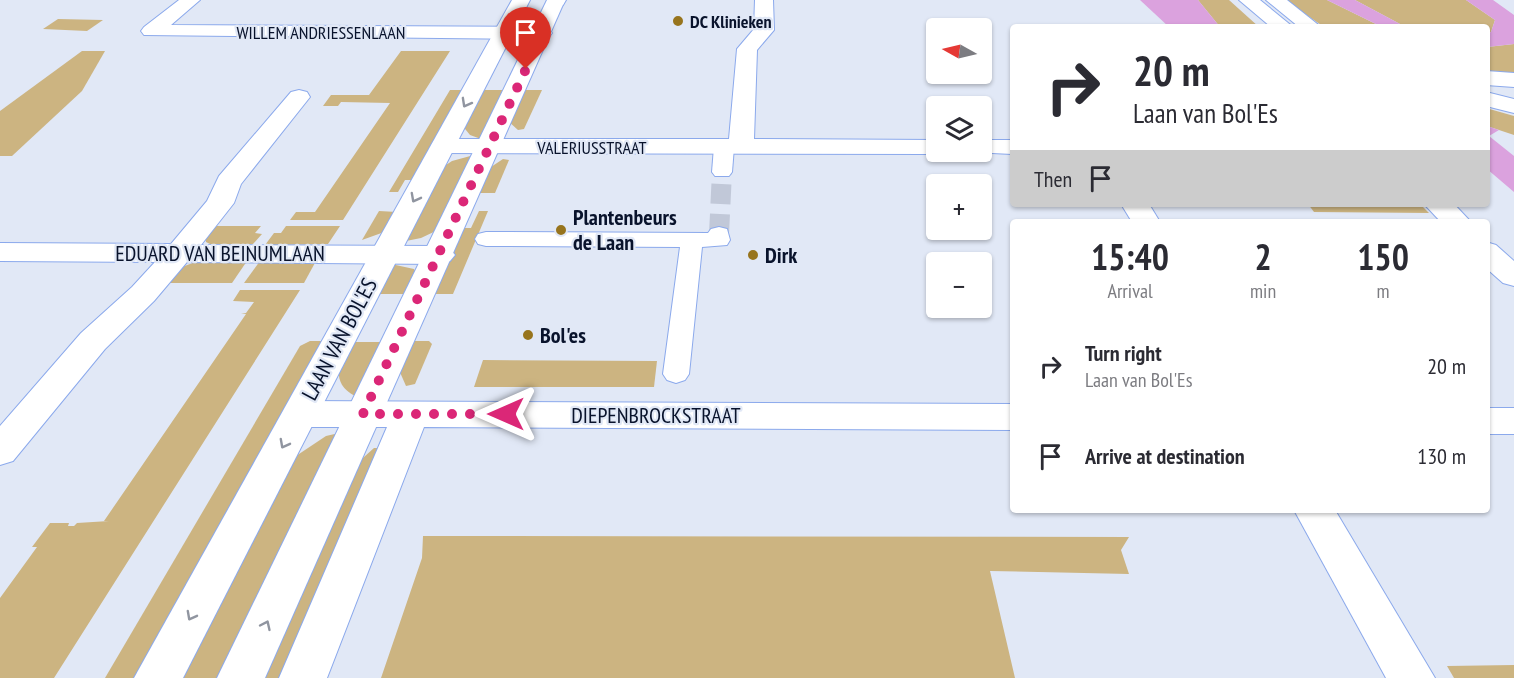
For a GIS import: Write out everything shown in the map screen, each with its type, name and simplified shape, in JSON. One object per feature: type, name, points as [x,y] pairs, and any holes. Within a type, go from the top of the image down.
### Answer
[{"type":"main road","name":"WILLEM ANDRIESSENLAAN","points":[[191,0],[151,31],[542,33]]},
{"type":"main road","name":"LAAN VAN BOL'ES","points":[[158,678],[521,0]]},
{"type":"main road","points":[[241,678],[363,414],[440,255],[556,0]]},
{"type":"main road","points":[[733,147],[747,48],[764,30],[764,0]]},
{"type":"main road","points":[[1248,0],[1279,24]]},
{"type":"main road","points":[[1275,0],[1307,24]]},
{"type":"main road","points":[[1490,78],[1514,80]]},
{"type":"main road","points":[[0,451],[93,340],[143,294],[179,253],[220,203],[228,182],[299,96]]},
{"type":"main road","points":[[1490,100],[1514,106]]},
{"type":"main road","name":"VALERIUSSTRAAT","points":[[442,146],[926,147]]},
{"type":"main road","points":[[992,147],[1010,147]]},
{"type":"main road","points":[[1441,207],[1453,219]]},
{"type":"main road","name":"EDUARD VAN BEINUMLAAN","points":[[0,252],[440,255]]},
{"type":"main road","points":[[1490,254],[1514,277]]},
{"type":"main road","name":"DIEPENBROCKSTRAAT","points":[[300,414],[1010,417]]},
{"type":"main road","points":[[303,678],[411,414]]},
{"type":"main road","points":[[1490,421],[1514,421]]},
{"type":"main road","points":[[1316,513],[1411,678]]},
{"type":"street","points":[[722,172],[733,147]]},
{"type":"street","points":[[486,238],[719,240],[719,234]]},
{"type":"street","points":[[676,374],[692,240]]},
{"type":"shaded area","points":[[1140,0],[1198,0],[1218,24],[1166,24]]},
{"type":"shaded area","points":[[1198,0],[1229,0],[1256,24],[1218,24]]},
{"type":"shaded area","points":[[1285,0],[1327,0],[1376,24],[1320,24]]},
{"type":"shaded area","points":[[1327,0],[1355,0],[1400,24],[1376,24]]},
{"type":"shaded area","points":[[1355,0],[1466,0],[1495,20],[1490,32],[1490,24],[1400,24]]},
{"type":"shaded area","points":[[1466,0],[1493,0],[1514,15],[1514,44],[1490,47],[1490,32],[1495,20]]},
{"type":"shaded area","points":[[58,19],[103,20],[87,31],[43,29]]},
{"type":"shaded area","points":[[1514,44],[1514,75],[1490,72],[1490,47]]},
{"type":"shaded area","points":[[82,51],[105,51],[82,91],[12,156],[0,156],[0,111]]},
{"type":"shaded area","points":[[401,51],[450,51],[343,220],[290,220],[296,212],[315,212],[390,103],[341,102],[338,106],[323,106],[331,95],[369,95]]},
{"type":"shaded area","points":[[450,90],[466,90],[416,180],[405,180],[398,192],[389,192]]},
{"type":"shaded area","points":[[481,90],[508,90],[481,139],[470,135],[461,124]]},
{"type":"shaded area","points":[[523,90],[542,90],[524,129],[518,130],[508,121]]},
{"type":"shaded area","points":[[1490,109],[1514,116],[1514,135],[1490,127]]},
{"type":"shaded area","points":[[1490,127],[1499,130],[1490,135]]},
{"type":"shaded area","points":[[1490,137],[1514,156],[1514,192],[1490,172]]},
{"type":"shaded area","points":[[474,155],[440,229],[421,238],[401,242],[440,169],[452,161]]},
{"type":"shaded area","points":[[503,159],[509,160],[495,193],[476,193],[491,167]]},
{"type":"shaded area","points":[[1310,207],[1423,207],[1429,213],[1314,212]]},
{"type":"shaded area","points":[[379,211],[397,212],[387,231],[362,240]]},
{"type":"shaded area","points":[[479,211],[488,211],[453,294],[431,294],[460,228],[471,228]]},
{"type":"shaded area","points":[[214,226],[261,226],[255,233],[262,234],[253,244],[210,244],[205,238]]},
{"type":"shaded area","points":[[286,226],[340,226],[328,244],[265,245],[274,233],[281,233]]},
{"type":"shaded area","points":[[198,261],[247,261],[232,283],[168,283],[182,267]]},
{"type":"shaded area","points":[[260,261],[316,261],[304,283],[244,283]]},
{"type":"shaded area","points":[[391,264],[414,269],[417,275],[410,294],[374,294]]},
{"type":"shaded area","points":[[240,290],[300,290],[54,678],[0,678],[0,598],[37,547],[32,547],[50,523],[69,523],[68,526],[74,526],[77,523],[109,521],[104,521],[246,314],[241,314],[246,313],[254,302],[233,301]]},
{"type":"shaded area","points":[[310,341],[323,341],[141,678],[105,678],[300,346]]},
{"type":"shaded area","points":[[411,341],[429,341],[432,344],[415,384],[406,386],[399,370]]},
{"type":"shaded area","points":[[348,342],[385,342],[355,396],[347,391],[339,378],[340,364]]},
{"type":"shaded area","points":[[483,360],[657,361],[654,387],[474,387]]},
{"type":"shaded area","points":[[339,433],[226,678],[173,678],[287,462],[326,436]]},
{"type":"shaded area","points":[[374,448],[378,448],[280,678],[258,678],[354,466]]},
{"type":"shaded area","points":[[423,536],[1129,537],[1121,550],[1129,574],[990,571],[1015,678],[381,678],[422,558]]},
{"type":"shaded area","points":[[1514,665],[1514,678],[1454,678],[1447,666]]},
{"type":"tunnel","points":[[719,234],[722,172]]},
{"type":"place","name":"DC Klinieken","points":[[678,21]]},
{"type":"place","name":"Plantenbeurs de Laan","points":[[561,230]]},
{"type":"place","name":"Dirk","points":[[753,255]]},
{"type":"place","name":"Bol'es","points":[[528,335]]},
{"type":"route","points":[[506,414],[363,414],[526,69]]}]
